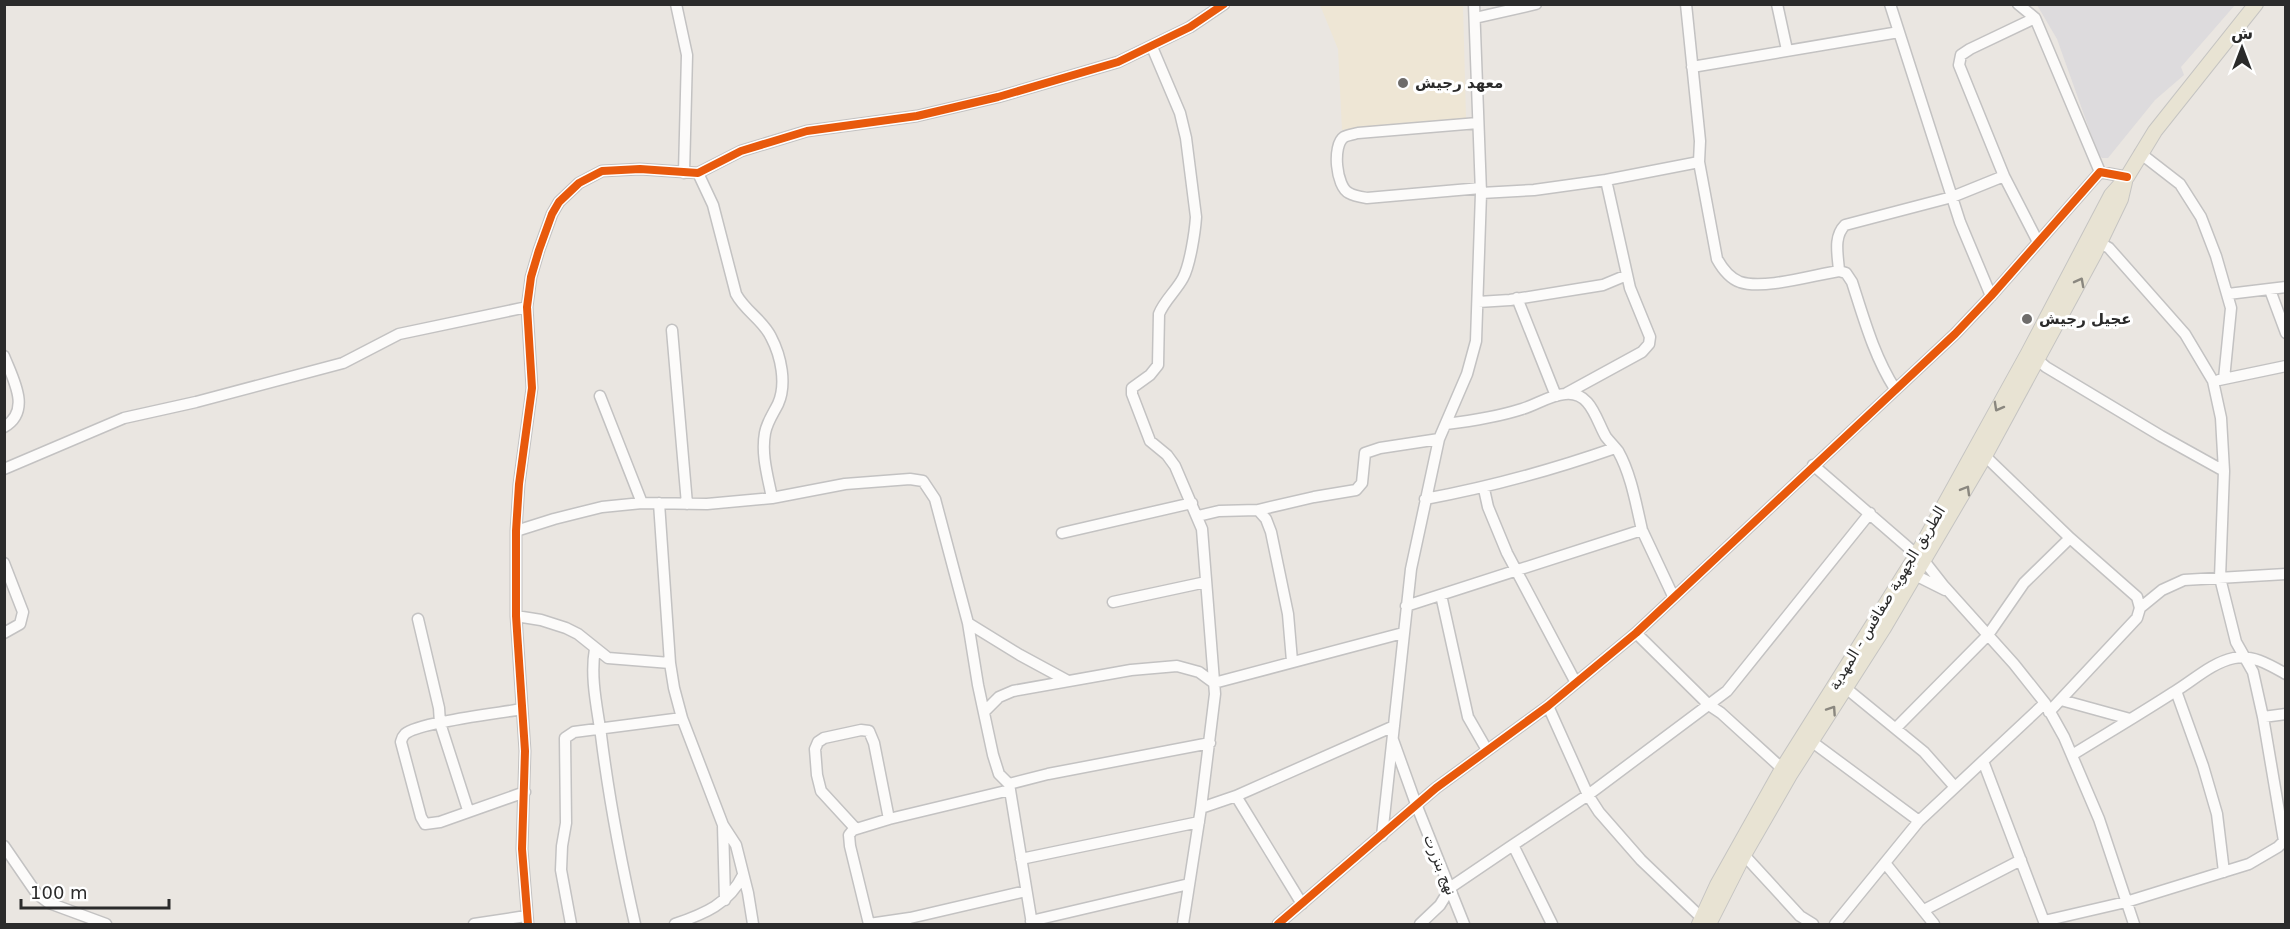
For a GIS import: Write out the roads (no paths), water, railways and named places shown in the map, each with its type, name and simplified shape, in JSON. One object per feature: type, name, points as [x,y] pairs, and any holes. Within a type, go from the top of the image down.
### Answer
[{"type":"main road","name":"الطريق الجهوية صفاقس - المهدية","points":[[1921,558],[2033,357],[2095,239],[2121,199],[2127,177],[2140,153],[2256,4]]},
{"type":"main road","name":"الطريق الجهوية صفاقس - المهدية","points":[[1704,923],[1717,885],[1985,456],[2033,357]]},
{"type":"main road","name":"الطريق الجهوية صفاقس - المهدية","points":[[1704,923],[1744,855],[1786,772],[1847,689],[1911,573]]},
{"type":"street","points":[[676,4],[687,55],[684,173]]},
{"type":"street","points":[[474,924],[527,920],[522,849],[525,792],[516,616],[516,531],[519,484],[532,388],[527,307],[531,277],[539,250],[552,214],[568,192],[590,176],[612,169],[698,173],[741,151],[807,131],[917,116],[998,98],[1118,62],[1190,27],[1224,4]]},
{"type":"street","points":[[1382,836],[1411,569],[1440,439],[1474,351],[1478,302],[1481,191],[1474,4]]},
{"type":"street","points":[[1476,18],[1536,4]]},
{"type":"street","points":[[1686,4],[1700,141],[1699,162],[1717,259],[1731,277],[1740,282],[1761,285],[1839,271],[1846,273],[1852,282],[1876,354],[1895,390]]},
{"type":"street","points":[[1777,4],[1787,50]]},
{"type":"street","points":[[1890,4],[1952,197],[1991,296]]},
{"type":"street","points":[[2018,4],[2035,18],[2100,172]]},
{"type":"street","points":[[2035,18],[1970,49],[1961,55],[1959,65],[2004,176],[2038,242]]},
{"type":"street","points":[[1692,67],[1899,32]]},
{"type":"street","points":[[1152,47],[1180,113],[1186,138],[1196,217],[1183,278],[1159,314],[1158,365],[1150,375],[1132,388],[1132,394],[1150,441],[1167,455],[1175,466],[1202,529],[1215,694],[1201,808],[1183,924]]},
{"type":"street","points":[[1478,123],[1358,133],[1344,137],[1340,143],[1337,161],[1342,187],[1347,193],[1367,198],[1534,190],[1606,180],[1699,162]]},
{"type":"street","points":[[1983,761],[2044,923],[2126,902],[2249,864],[2285,841],[2253,672],[2236,642],[2220,578],[2224,471],[2218,380],[2231,320],[2231,308],[2201,218],[2180,184],[2140,153]]},
{"type":"street","points":[[2100,172],[2127,177]]},
{"type":"street","points":[[1278,924],[1382,836],[1416,804],[1548,706],[1636,633],[1955,333],[1991,296],[2100,172]]},
{"type":"street","points":[[698,173],[715,211],[736,294],[740,303],[771,336],[780,363],[782,390],[779,402],[767,425],[763,448],[772,498]]},
{"type":"street","points":[[1839,271],[1837,239],[1845,225],[1952,197],[2004,176]]},
{"type":"street","points":[[1446,424],[1476,420],[1522,409],[1562,395],[1642,352],[1649,344],[1650,337],[1629,288],[1606,180]]},
{"type":"street","points":[[2095,239],[2109,248],[2146,287],[2184,333],[2218,380]]},
{"type":"street","points":[[1478,302],[1603,285],[1628,275]]},
{"type":"street","points":[[2228,294],[2286,287]]},
{"type":"street","points":[[2270,290],[2286,333]]},
{"type":"street","points":[[1517,298],[1562,395]]},
{"type":"street","points":[[4,469],[124,418],[326,369],[357,357],[399,333],[527,307]]},
{"type":"street","points":[[672,330],[687,504]]},
{"type":"street","points":[[4,356],[18,392],[20,409],[14,420],[4,427]]},
{"type":"street","points":[[2033,357],[2161,436],[2224,471]]},
{"type":"street","points":[[2218,380],[2286,366]]},
{"type":"street","points":[[1562,395],[1580,397],[1587,402],[1606,437],[1615,448],[1633,492],[1642,530],[1673,596]]},
{"type":"street","points":[[600,396],[642,503]]},
{"type":"street","points":[[1197,516],[1219,511],[1258,510],[1314,496],[1356,490],[1362,483],[1365,453],[1380,448],[1440,439]]},
{"type":"street","points":[[1425,499],[1484,489],[1551,470],[1615,448]]},
{"type":"street","points":[[1835,924],[1919,821],[1983,761],[2047,708],[2061,700],[2137,618],[2140,608],[2137,597],[2070,538],[1985,456]]},
{"type":"street","points":[[1813,465],[1921,558],[2047,708],[2072,755],[2099,819],[2134,924]]},
{"type":"street","points":[[516,531],[576,513],[642,503],[707,504],[772,498],[845,484],[910,479],[923,481],[934,499],[968,623],[996,767],[1009,787],[1032,923],[1189,884]]},
{"type":"street","points":[[1484,489],[1497,531],[1575,683]]},
{"type":"street","points":[[659,503],[670,663],[677,701],[723,825],[735,841],[753,924]]},
{"type":"street","points":[[1062,533],[1192,503]]},
{"type":"street","points":[[1258,510],[1266,519],[1271,532],[1288,614],[1292,661]]},
{"type":"street","points":[[1420,924],[1440,905],[1450,887],[1588,795],[1727,691],[1870,513]]},
{"type":"street","points":[[1406,606],[1642,530]]},
{"type":"street","points":[[1896,729],[1988,635],[2024,583],[2070,538]]},
{"type":"street","points":[[4,563],[23,612],[20,624],[4,633]]},
{"type":"street","points":[[1911,573],[1948,592]]},
{"type":"street","points":[[2140,608],[2173,584],[2184,580],[2286,574]]},
{"type":"street","points":[[1113,602],[1206,582]]},
{"type":"street","points":[[1441,595],[1468,717],[1487,750]]},
{"type":"street","points":[[516,616],[541,620],[566,628],[578,634],[604,656],[614,660],[670,663]]},
{"type":"street","points":[[418,620],[439,708],[440,723],[468,810]]},
{"type":"street","points":[[968,623],[1028,660],[1068,681]]},
{"type":"street","points":[[1214,683],[1403,633]]},
{"type":"street","points":[[1636,633],[1709,705],[1721,712],[1786,772]]},
{"type":"street","points":[[596,649],[593,667],[600,729],[613,817],[635,924]]},
{"type":"street","points":[[2072,755],[2214,665],[2244,657],[2280,667],[2286,674]]},
{"type":"street","points":[[984,712],[999,697],[1008,692],[1131,670],[1177,666],[1199,672],[1214,683]]},
{"type":"street","points":[[1847,689],[1924,752],[1954,786]]},
{"type":"street","points":[[2176,691],[2217,813],[2224,872]]},
{"type":"street","points":[[2061,700],[2130,719]]},
{"type":"street","points":[[1548,706],[1588,795],[1628,846],[1704,923]]},
{"type":"street","points":[[522,709],[440,723],[408,732],[402,740],[420,817],[429,824],[525,792]]},
{"type":"street","points":[[2263,717],[2286,714]]},
{"type":"street","points":[[571,924],[561,870],[566,823],[564,740],[571,732],[682,718]]},
{"type":"street","points":[[1201,808],[1236,796],[1394,726]]},
{"type":"street","points":[[855,828],[821,790],[815,752],[818,742],[824,738],[861,730],[869,731],[874,743],[889,819]]},
{"type":"street","name":"نهج بنزرت","points":[[1392,738],[1464,924]]},
{"type":"street","points":[[1811,741],[1919,821]]},
{"type":"street","points":[[1026,891],[910,918],[868,924],[849,835],[855,828],[1009,787],[1048,774],[1210,743]]},
{"type":"street","points":[[1236,796],[1302,904]]},
{"type":"street","points":[[1021,859],[1199,822]]},
{"type":"street","points":[[723,825],[725,900]]},
{"type":"street","points":[[1513,845],[1552,924]]},
{"type":"street","points":[[4,846],[37,894],[49,903],[106,924]]},
{"type":"street","points":[[1744,855],[1800,916],[1813,924]]},
{"type":"street","points":[[1924,910],[2020,860]]},
{"type":"street","points":[[1885,863],[1935,924]]},
{"type":"street","points":[[675,924],[712,910],[725,900],[739,884],[743,875]]},
{"type":"place","name":"معهد رجيش","points":[[1403,83]]},
{"type":"place","name":"عجيل رجيش","points":[[2027,319]]}]
